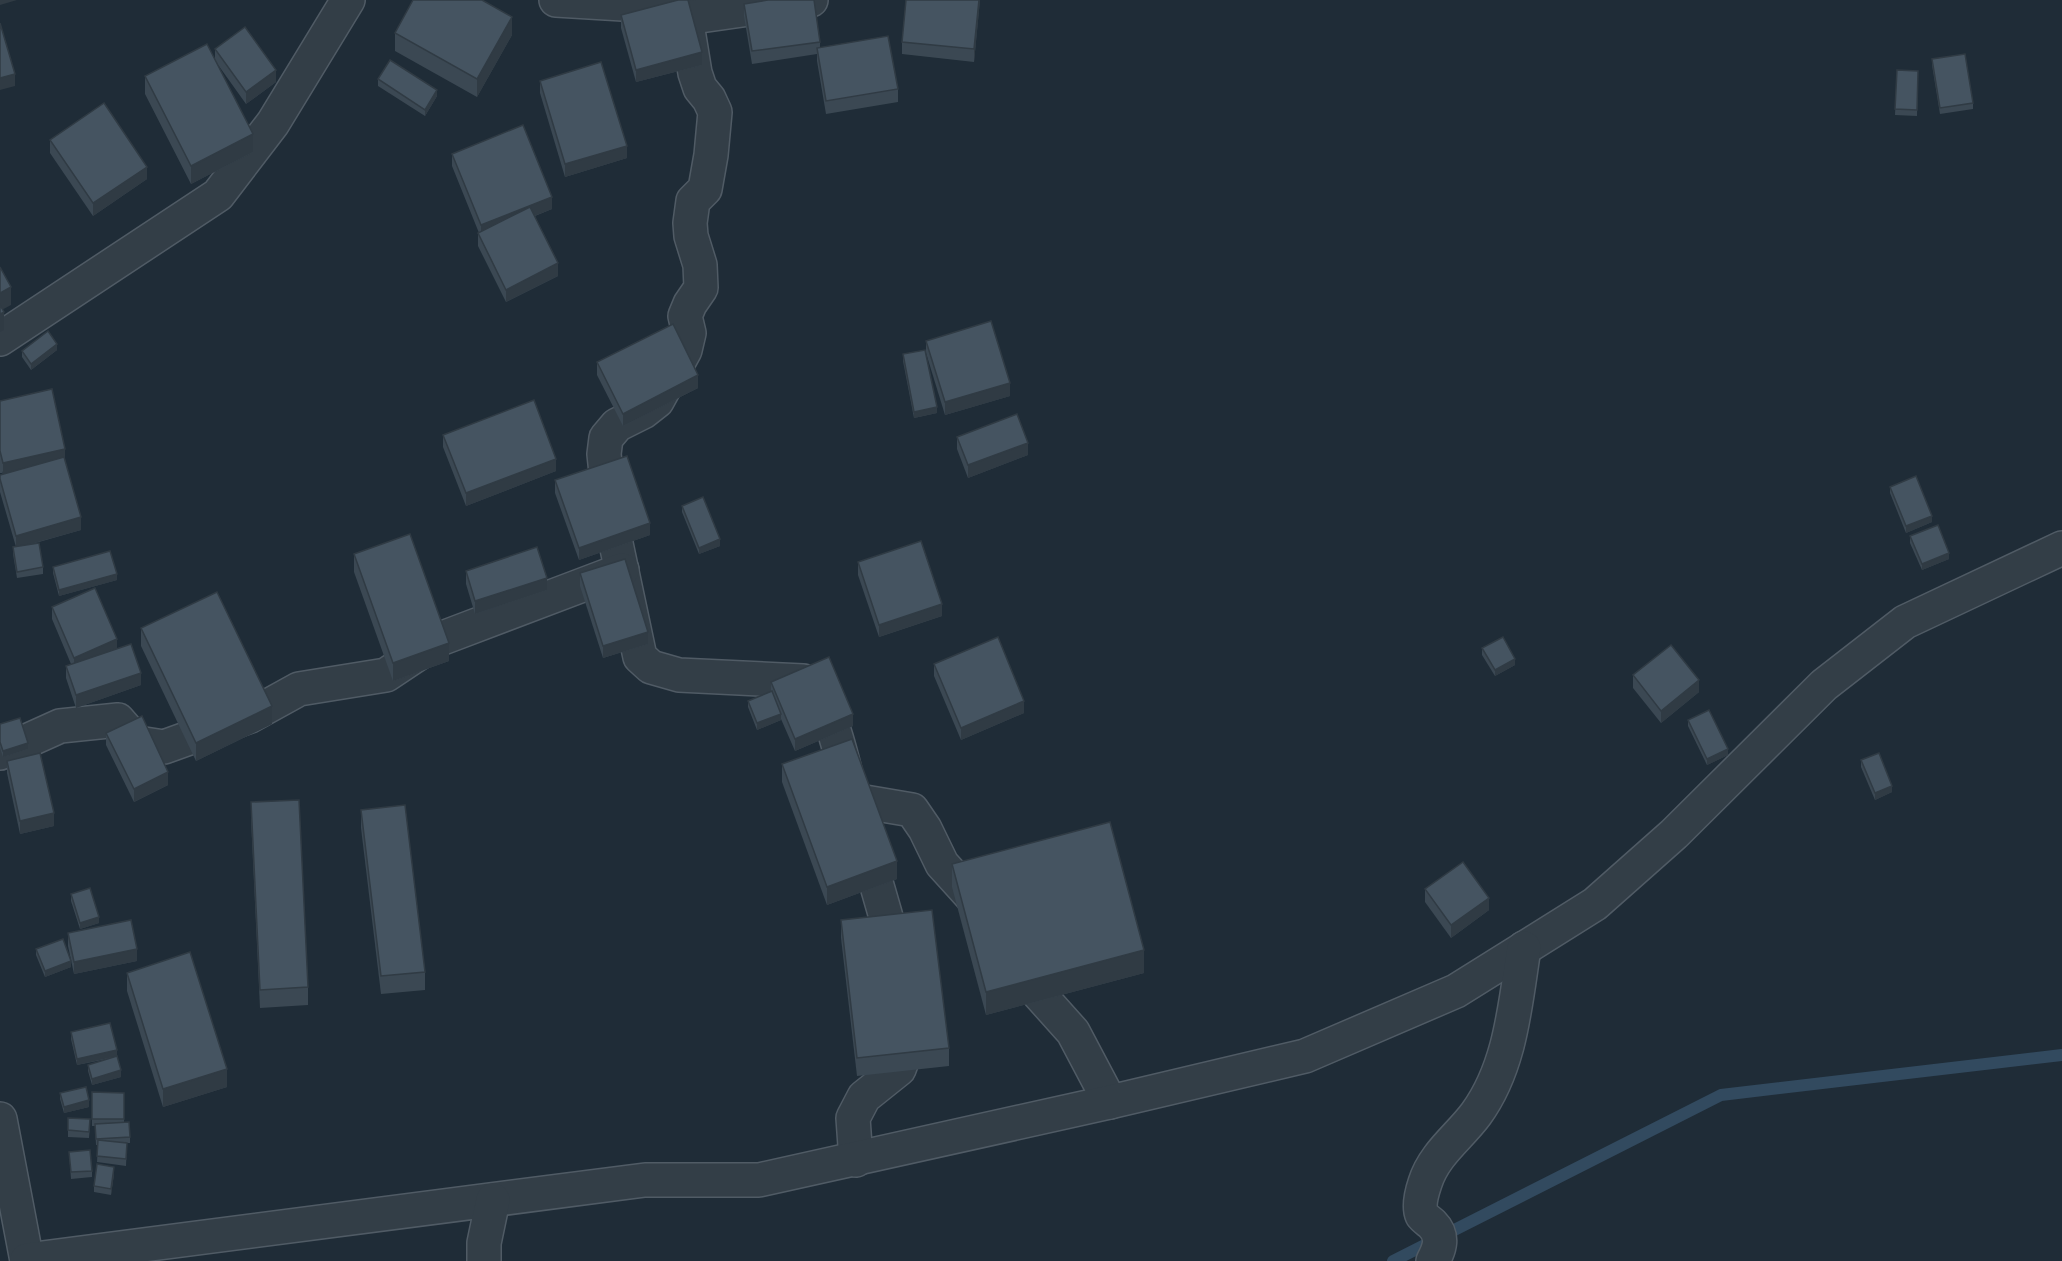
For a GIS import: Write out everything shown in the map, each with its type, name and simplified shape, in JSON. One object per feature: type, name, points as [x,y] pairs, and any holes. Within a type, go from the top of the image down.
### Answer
[{"type":"street","points":[[0,339],[218,195],[273,123],[348,0]]},
{"type":"street","points":[[556,0],[673,8],[682,11],[686,18],[695,74],[700,88],[709,99],[715,112],[705,189],[693,201],[690,223],[691,236],[700,265],[701,288],[685,316],[689,333],[685,350],[657,401],[643,412],[617,424],[606,438],[604,454],[610,509],[640,657],[651,667],[679,675],[804,681],[816,691],[832,724],[908,995],[909,1042],[899,1069],[864,1097],[853,1118],[856,1160]]},
{"type":"street","points":[[686,18],[811,0]]},
{"type":"street","points":[[0,1119],[27,1260],[645,1180],[759,1180],[856,1160],[1305,1056],[1456,991],[1595,904],[1674,834],[1824,685],[1905,622],[2062,548]]},
{"type":"street","points":[[0,753],[60,726],[118,720],[138,743],[164,747],[250,716],[299,689],[386,675],[440,639],[622,570]]},
{"type":"street","points":[[853,800],[912,810],[925,829],[942,864],[1005,934],[1040,994],[1073,1032],[1110,1102]]},
{"type":"street","points":[[1433,1261],[1441,1248],[1438,1231],[1422,1215],[1421,1200],[1425,1181],[1442,1151],[1476,1114],[1500,1073],[1511,1028],[1524,948]]},
{"type":"street","points":[[484,1261],[484,1243],[493,1200]]},
{"type":"building","points":[[413,0],[482,0],[512,17],[477,79],[395,33]]},
{"type":"building","points":[[678,0],[688,0],[702,52],[636,70],[621,15]]},
{"type":"building","points":[[768,0],[814,0],[820,42],[752,51],[744,4]]},
{"type":"building","points":[[906,0],[979,0],[974,49],[902,42]]},
{"type":"building","points":[[0,23],[15,74],[0,78]]},
{"type":"building","points":[[245,27],[276,70],[246,92],[215,49]]},
{"type":"building","points":[[888,36],[898,89],[826,101],[817,48]]},
{"type":"building","points":[[207,44],[253,134],[191,166],[145,76]]},
{"type":"building","points":[[1965,54],[1973,103],[1940,108],[1932,59]]},
{"type":"building","points":[[390,60],[437,90],[425,110],[378,79]]},
{"type":"building","points":[[601,62],[627,146],[565,164],[540,81]]},
{"type":"building","points":[[1897,70],[1918,71],[1917,110],[1895,109]]},
{"type":"building","points":[[104,103],[147,167],[93,203],[50,140]]},
{"type":"building","points":[[523,125],[552,197],[481,225],[452,154]]},
{"type":"building","points":[[530,207],[558,263],[506,290],[478,233]]},
{"type":"building","points":[[0,267],[11,287],[0,293]]},
{"type":"building","points":[[991,321],[1010,383],[945,402],[926,341]]},
{"type":"building","points":[[673,324],[698,375],[623,414],[597,362]]},
{"type":"building","points":[[48,331],[57,344],[31,364],[22,351]]},
{"type":"building","points":[[925,350],[937,407],[914,412],[903,354]]},
{"type":"building","points":[[52,389],[65,449],[3,463],[0,451],[0,401]]},
{"type":"building","points":[[534,400],[556,459],[466,493],[443,435]]},
{"type":"building","points":[[1017,414],[1028,443],[968,465],[957,437]]},
{"type":"building","points":[[627,456],[650,523],[579,548],[555,480]]},
{"type":"building","points":[[64,457],[81,517],[16,536],[0,475]]},
{"type":"building","points":[[1916,476],[1932,516],[1906,526],[1890,487]]},
{"type":"building","points":[[703,497],[720,539],[699,548],[682,506]]},
{"type":"building","points":[[1938,525],[1949,553],[1922,564],[1910,536]]},
{"type":"building","points":[[410,534],[449,643],[393,663],[354,554]]},
{"type":"building","points":[[921,541],[942,604],[879,625],[858,562]]},
{"type":"building","points":[[39,543],[43,567],[17,572],[13,547]]},
{"type":"building","points":[[537,547],[547,578],[475,601],[466,571]]},
{"type":"building","points":[[110,551],[117,574],[59,590],[53,567]]},
{"type":"building","points":[[625,559],[648,632],[603,646],[580,573]]},
{"type":"building","points":[[95,588],[117,639],[74,658],[52,607]]},
{"type":"building","points":[[217,592],[272,706],[196,743],[141,628]]},
{"type":"building","points":[[998,637],[1024,701],[961,728],[934,664]]},
{"type":"building","points":[[1503,637],[1515,659],[1495,670],[1482,648]]},
{"type":"building","points":[[131,644],[141,673],[76,695],[66,666]]},
{"type":"building","points":[[1671,645],[1699,680],[1661,711],[1633,675]]},
{"type":"building","points":[[829,657],[853,714],[795,739],[771,682]]},
{"type":"building","points":[[772,691],[781,714],[757,723],[748,701]]},
{"type":"building","points":[[1709,710],[1728,749],[1707,759],[1688,720]]},
{"type":"building","points":[[142,716],[168,772],[134,789],[106,733]]},
{"type":"building","points":[[20,718],[28,743],[3,751],[0,742],[0,724]]},
{"type":"building","points":[[852,739],[897,861],[827,887],[782,764]]},
{"type":"building","points":[[40,753],[54,813],[20,821],[7,761]]},
{"type":"building","points":[[1879,753],[1892,786],[1875,793],[1861,760]]},
{"type":"building","points":[[299,800],[308,987],[260,990],[251,802]]},
{"type":"building","points":[[405,805],[425,972],[381,976],[361,810]]},
{"type":"building","points":[[1110,822],[1144,950],[986,992],[952,864]]},
{"type":"building","points":[[1463,862],[1489,898],[1451,925],[1425,889]]},
{"type":"building","points":[[90,888],[99,917],[80,923],[71,894]]},
{"type":"building","points":[[932,910],[949,1048],[857,1058],[841,920]]},
{"type":"building","points":[[131,920],[137,949],[74,962],[68,933]]},
{"type":"building","points":[[63,939],[71,961],[45,971],[36,949]]},
{"type":"building","points":[[190,952],[227,1069],[163,1089],[127,973]]},
{"type":"building","points":[[110,1023],[117,1050],[77,1059],[71,1032]]},
{"type":"building","points":[[117,1056],[121,1070],[92,1079],[88,1065]]},
{"type":"building","points":[[86,1087],[89,1100],[64,1107],[60,1093]]},
{"type":"building","points":[[92,1092],[124,1093],[124,1119],[92,1119]]},
{"type":"building","points":[[68,1118],[90,1119],[89,1132],[68,1130]]},
{"type":"building","points":[[129,1122],[130,1137],[96,1139],[95,1124]]},
{"type":"building","points":[[98,1140],[127,1143],[126,1159],[97,1156]]},
{"type":"building","points":[[90,1150],[92,1171],[71,1172],[69,1152]]},
{"type":"building","points":[[97,1164],[114,1167],[111,1189],[94,1186]]},
{"type":"waterway","points":[[1393,1261],[1721,1095],[2062,1055]]}]
